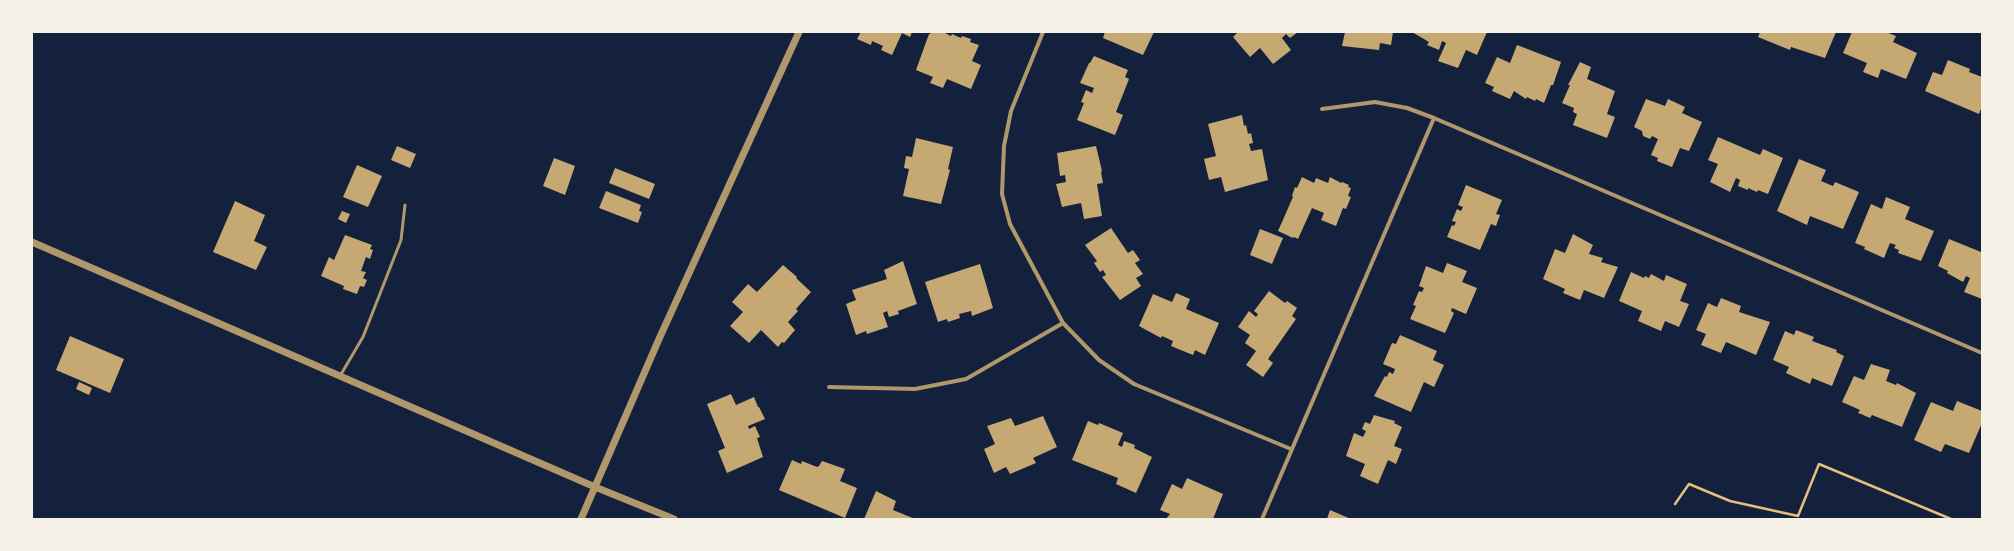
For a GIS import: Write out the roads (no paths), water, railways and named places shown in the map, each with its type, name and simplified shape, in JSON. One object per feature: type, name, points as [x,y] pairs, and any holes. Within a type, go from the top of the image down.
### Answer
[{"type":"street","points":[[581,519],[659,339],[799,32]]},
{"type":"street","points":[[1043,32],[1011,111],[1004,146],[1002,194],[1010,224],[1064,323],[1099,360],[1134,384],[1291,449]]},
{"type":"street","points":[[1322,109],[1375,102],[1407,108],[1434,118],[1982,353]]},
{"type":"street","points":[[1262,519],[1434,118]]},
{"type":"street","points":[[32,242],[595,487],[674,519]]},
{"type":"street","points":[[829,387],[915,389],[966,380],[1064,323]]},
{"type":"lane","points":[[340,376],[364,337],[402,240],[405,205]]}]
